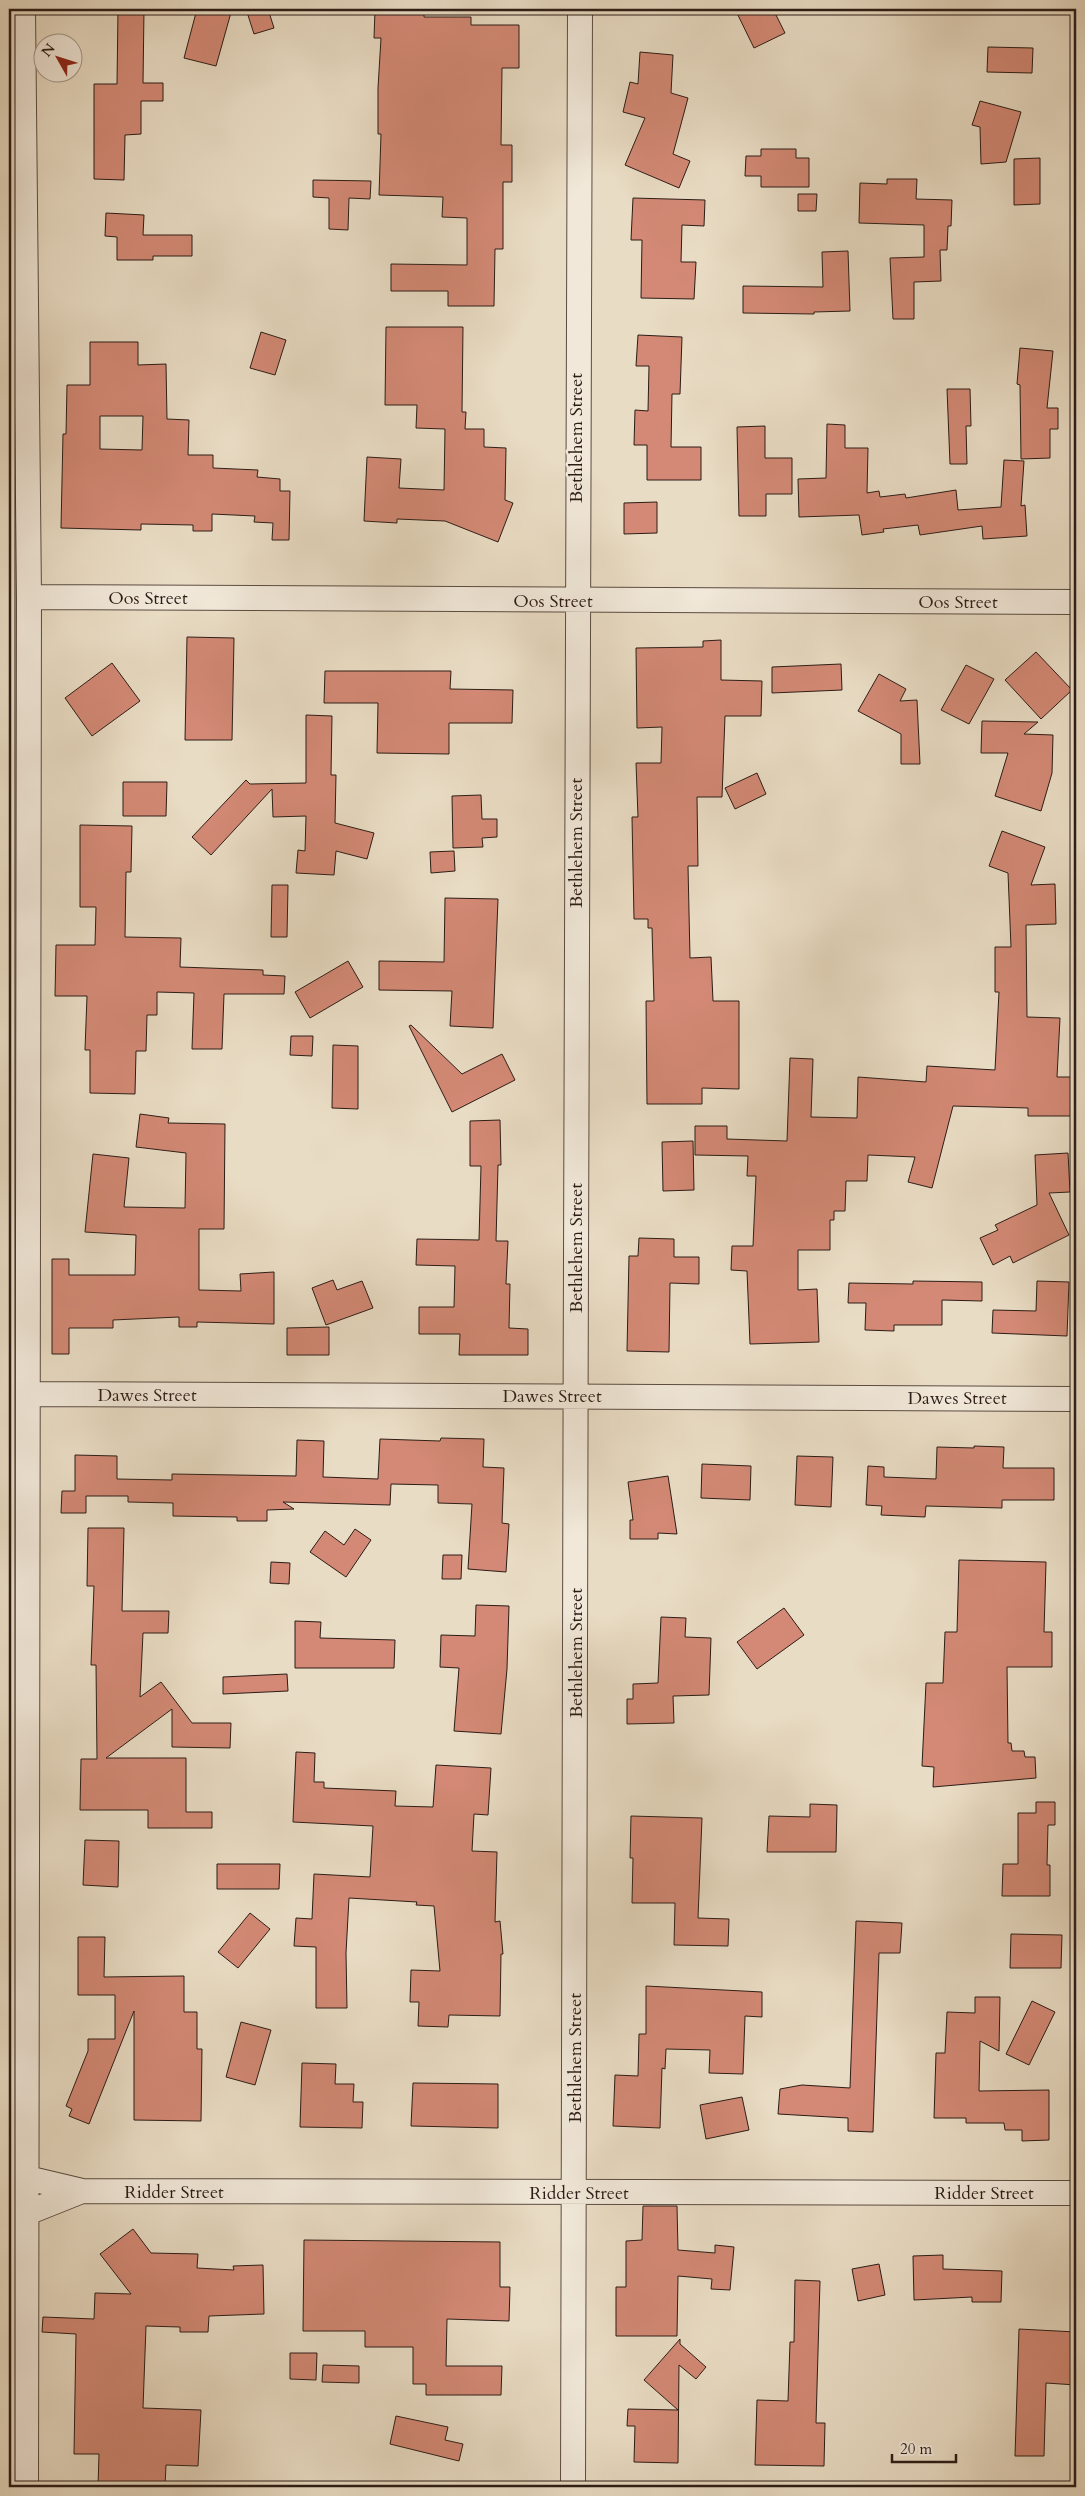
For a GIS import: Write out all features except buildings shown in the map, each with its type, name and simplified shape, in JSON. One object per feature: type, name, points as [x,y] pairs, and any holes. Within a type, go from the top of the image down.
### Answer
[{"type":"street","points":[[23,9],[29,597],[29,1394],[18,2214],[26,2487]]},
{"type":"street","name":"Bethlehem Street","points":[[573,2487],[576,1396],[575,601],[580,9]]},
{"type":"street","name":"Oos Street","points":[[29,597],[1076,602]]},
{"type":"street","name":"Dawes Street","points":[[29,1394],[1076,1399]]},
{"type":"street","name":"Ridder Street","points":[[18,2178],[82,2192],[1076,2193]]},
{"type":"street","name":"Ridder Street","points":[[18,2214],[82,2192]]}]
